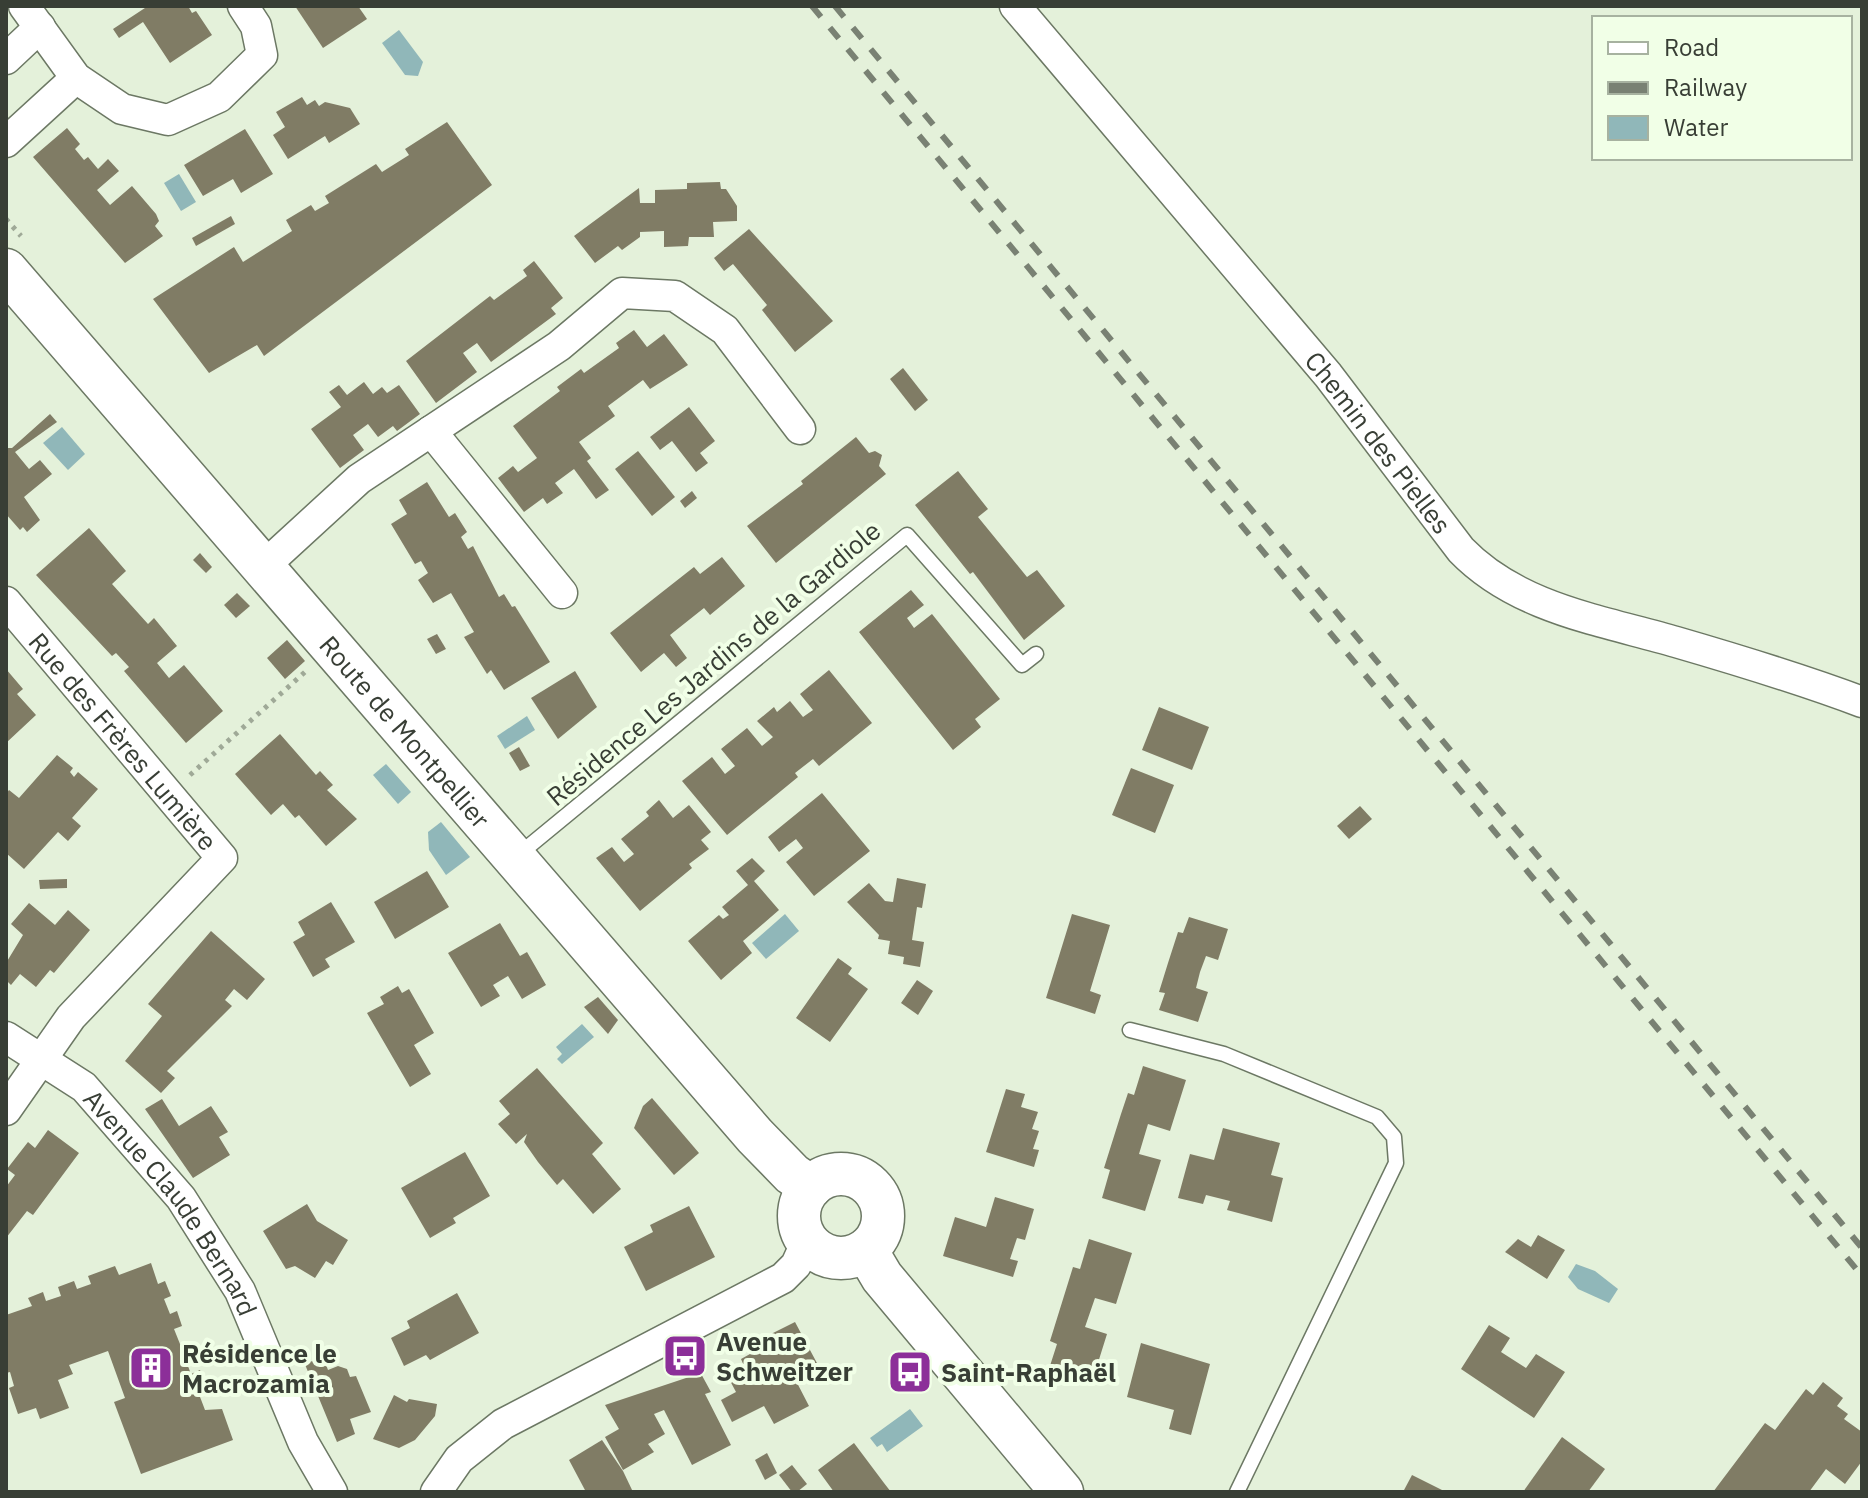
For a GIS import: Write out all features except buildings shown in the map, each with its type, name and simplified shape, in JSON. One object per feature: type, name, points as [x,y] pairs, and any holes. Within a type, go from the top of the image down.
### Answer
[{"type":"main road","name":"Route de Montpellier","points":[[6,270],[755,1136],[792,1174],[811,1187]]},
{"type":"main road","points":[[846,1174],[873,1188],[883,1215],[880,1233],[866,1250],[849,1257],[833,1257],[807,1241],[799,1214],[811,1187],[825,1177],[846,1174]]},
{"type":"main road","points":[[866,1250],[882,1277],[1062,1492]]},
{"type":"street","points":[[6,59],[32,17],[76,78],[122,109],[168,120],[219,97],[262,55],[256,26],[243,6]]},
{"type":"street","name":"Chemin des Pielles","points":[[1015,6],[1328,375],[1461,550],[1484,574],[1510,590],[1566,611],[1862,702]]},
{"type":"street","points":[[6,142],[76,78]]},
{"type":"street","points":[[263,567],[359,479],[559,346],[622,293],[675,296],[725,330],[800,429]]},
{"type":"street","points":[[431,431],[562,593]]},
{"type":"street","name":"Rue des Frères Lumière","points":[[6,602],[222,858],[71,1017],[42,1057]]},
{"type":"street","name":"Avenue Claude Bernard","points":[[6,1037],[42,1057],[84,1087],[181,1198],[240,1291],[303,1442],[332,1492]]},
{"type":"street","points":[[6,1110],[42,1057]]},
{"type":"street","points":[[436,1492],[459,1459],[503,1424],[783,1278],[796,1265],[807,1241]]},
{"type":"lane","name":"Résidence Les Jardins de la Gardiole","points":[[513,859],[907,535],[1022,665],[1036,654]]},
{"type":"lane","points":[[1130,1030],[1238,1059],[1377,1117],[1394,1137],[1396,1163],[1237,1492]]},
{"type":"path","points":[[167,795],[332,647]]},
{"type":"water","points":[[399,30],[423,62],[418,76],[405,75],[382,43]]},
{"type":"water","points":[[179,174],[196,202],[181,211],[164,183]]},
{"type":"water","points":[[62,427],[85,454],[68,470],[43,443]]},
{"type":"water","points":[[527,716],[535,730],[505,749],[497,736]]},
{"type":"water","points":[[386,764],[411,792],[398,804],[373,775]]},
{"type":"water","points":[[441,822],[470,857],[446,875],[429,850],[428,832]]},
{"type":"water","points":[[785,914],[799,931],[766,959],[752,943]]},
{"type":"water","points":[[582,1024],[594,1037],[562,1064],[557,1059],[562,1054],[556,1047]]},
{"type":"water","points":[[1576,1264],[1595,1271],[1618,1289],[1609,1303],[1578,1289],[1568,1277]]},
{"type":"water","points":[[910,1409],[923,1426],[887,1452],[882,1444],[877,1447],[870,1438]]},
{"type":"railway","points":[[812,6],[1862,1276]]},
{"type":"railway","points":[[835,6],[1862,1248]]},
{"type":"place","name":"Avenue Schweitzer","points":[[685,1356]]},
{"type":"place","name":"Résidence le Macrozamia","points":[[151,1368]]},
{"type":"place","name":"Saint-Raphaël","points":[[910,1372]]}]
